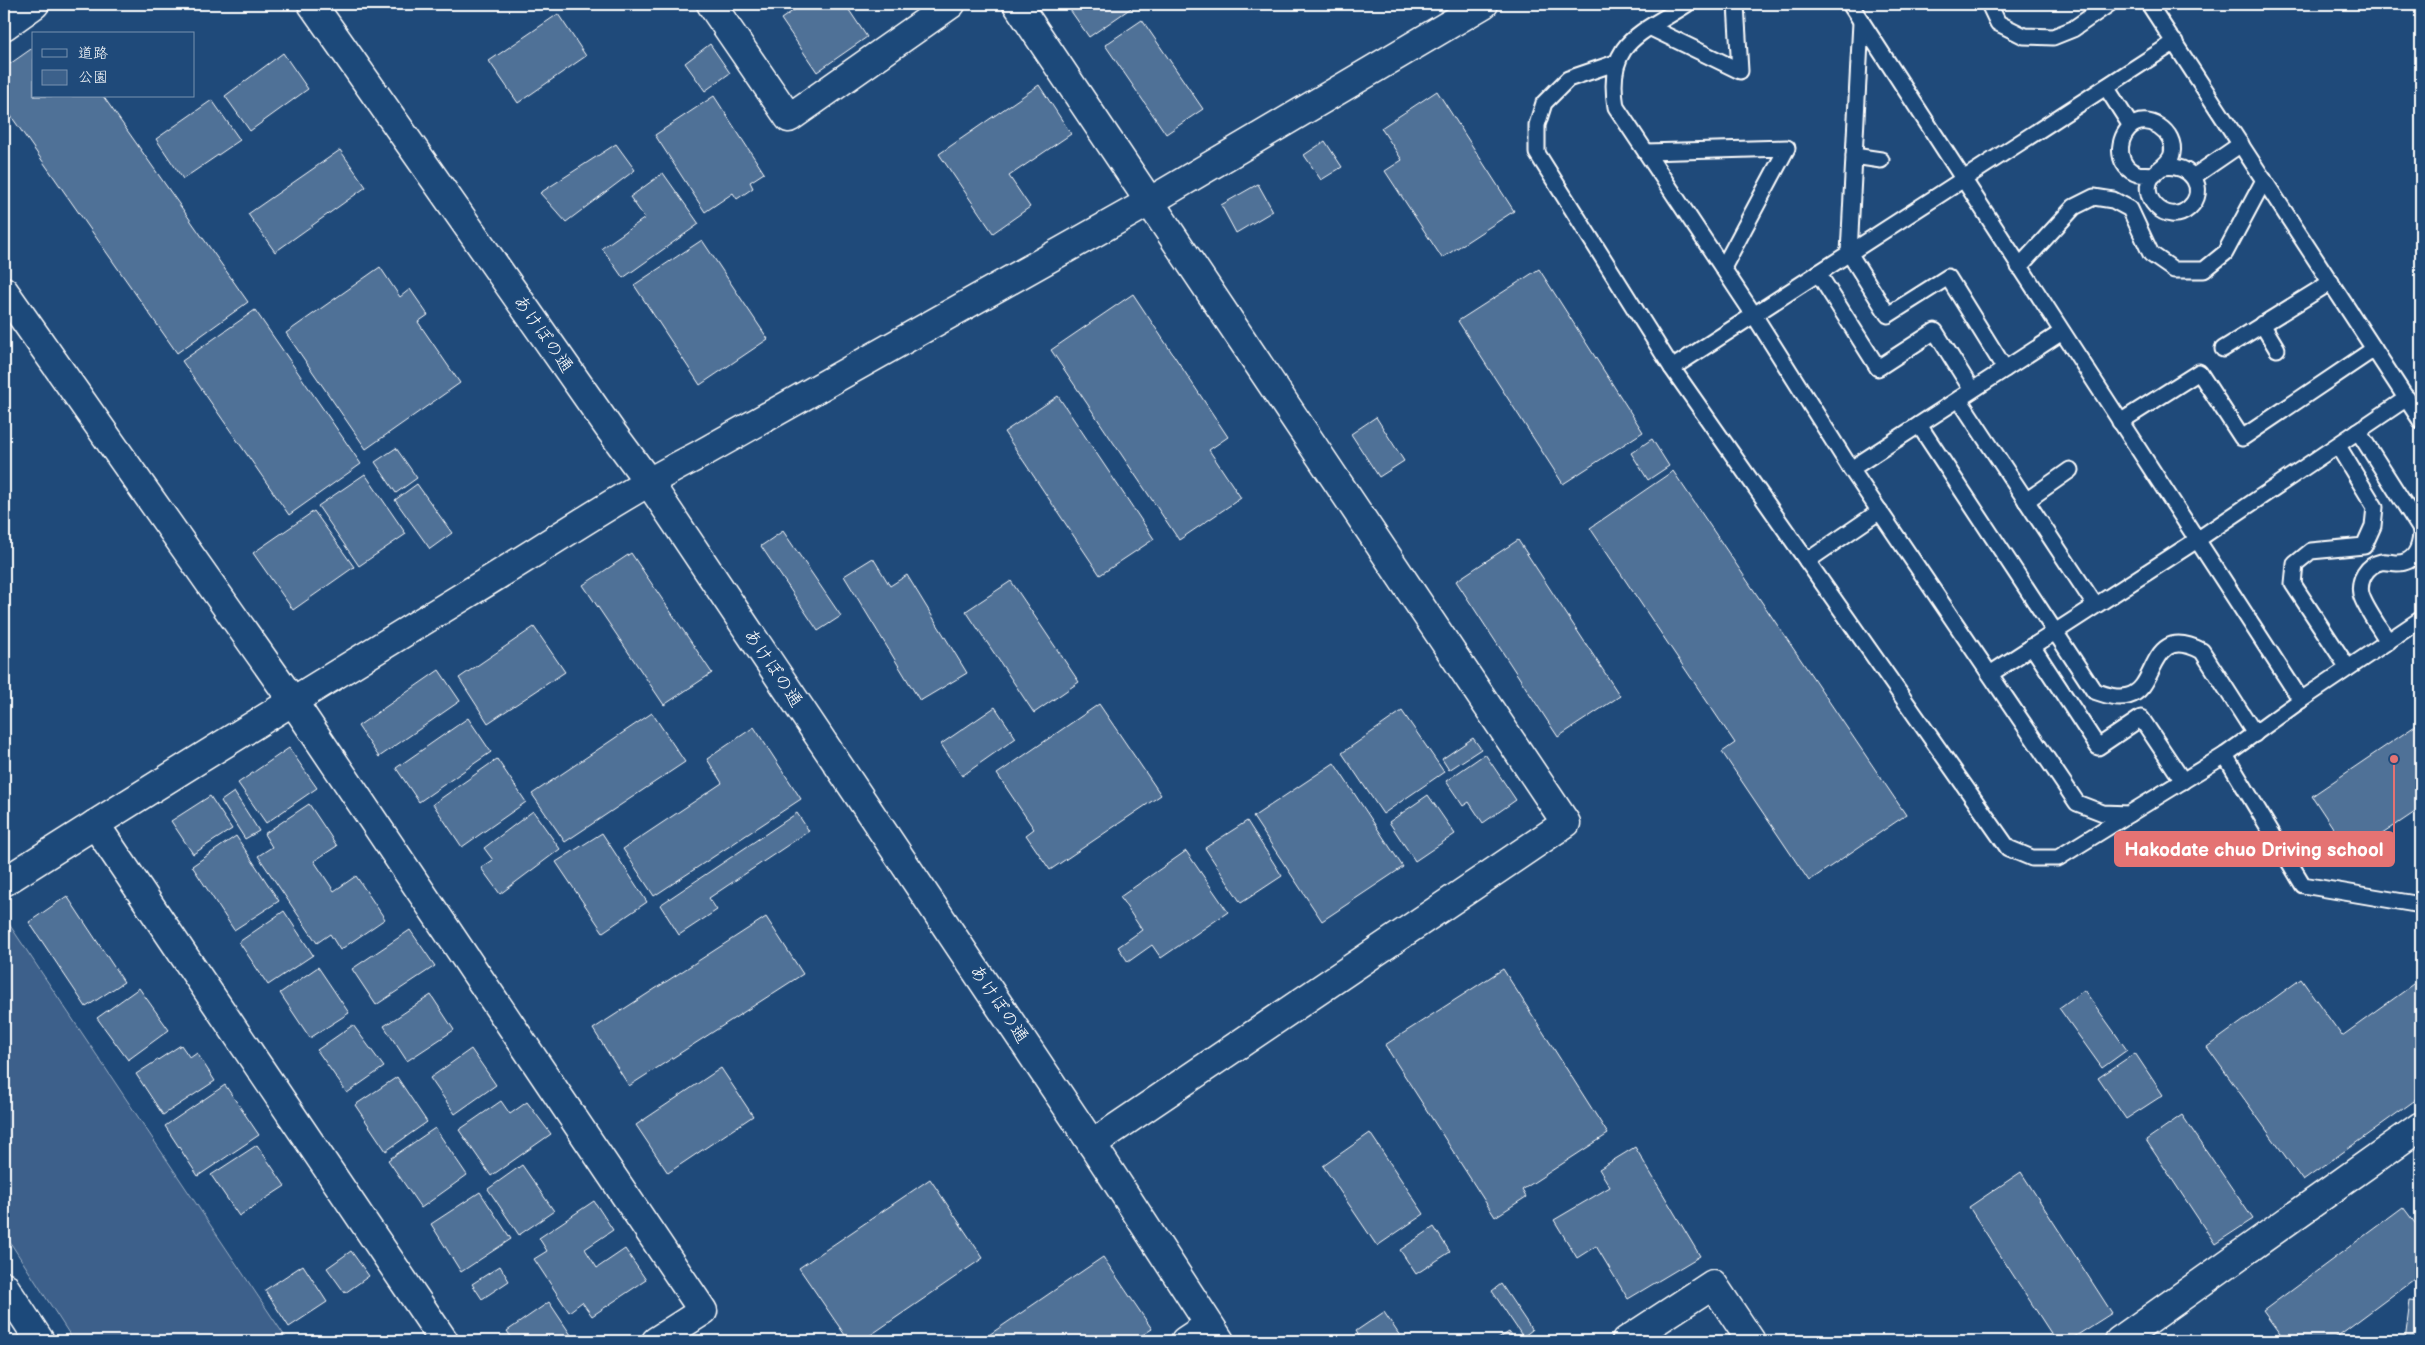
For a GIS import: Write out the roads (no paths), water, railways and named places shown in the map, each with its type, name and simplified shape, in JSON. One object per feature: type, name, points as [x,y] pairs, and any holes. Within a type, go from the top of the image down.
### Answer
[{"type":"street","points":[[4,26],[35,4]]},
{"type":"street","name":"あけぼの通","points":[[312,4],[648,481],[1092,1144],[1215,1333]]},
{"type":"street","points":[[711,4],[789,118],[951,4]]},
{"type":"street","points":[[1017,4],[1566,823],[1092,1144]]},
{"type":"street","points":[[4,882],[292,700],[534,554],[648,481],[699,455],[1150,202],[1484,4]]},
{"type":"street","points":[[4,291],[292,700],[703,1311],[656,1341]]},
{"type":"street","points":[[95,824],[444,1341]]},
{"type":"street","points":[[2119,1341],[2421,1126]]},
{"type":"street","points":[[1626,1341],[1713,1284],[1751,1341]]},
{"type":"street","points":[[4,1286],[40,1341]]},
{"type":"street","points":[[1185,1341],[1215,1333]]},
{"type":"lane","points":[[1688,4],[1626,44],[1615,63],[1612,85],[1616,107],[1754,315],[1851,469],[2077,803],[2103,813],[2129,814]]},
{"type":"lane","points":[[1651,28],[1740,71],[1736,4]]},
{"type":"lane","points":[[1850,4],[1962,180],[2301,700]]},
{"type":"lane","points":[[1989,4],[1998,23],[2024,36],[2053,37],[2073,30],[2109,4]]},
{"type":"lane","points":[[2149,4],[2421,421]]},
{"type":"lane","points":[[1861,22],[1849,253],[1888,315],[1948,277],[2005,369]]},
{"type":"lane","points":[[1672,368],[2175,42]]},
{"type":"lane","points":[[1615,63],[1568,79],[1544,103],[1537,124],[1536,153],[1672,368],[2008,848],[2032,858],[2058,858],[2225,755],[2301,700],[2421,619]]},
{"type":"lane","points":[[2106,87],[2131,126]]},
{"type":"lane","points":[[2158,171],[2148,185],[2149,197],[2155,207],[2165,213],[2177,214],[2188,209],[2195,200],[2197,188],[2193,177],[2186,169],[2174,165],[2158,171],[2138,174],[2126,166],[2119,152],[2121,137],[2131,126],[2146,122],[2161,126],[2171,139],[2172,155],[2158,171]]},
{"type":"lane","points":[[2193,177],[2241,144]]},
{"type":"lane","points":[[1646,152],[1787,148],[1723,268]]},
{"type":"lane","points":[[1854,156],[1881,160]]},
{"type":"lane","points":[[2019,267],[2074,207],[2094,197],[2113,200],[2130,209],[2151,254],[2174,270],[2204,270],[2225,253],[2264,180]]},
{"type":"lane","points":[[1818,273],[1878,368],[1935,331],[1972,390]]},
{"type":"lane","points":[[2223,349],[2331,282]]},
{"type":"lane","points":[[2262,324],[2277,349]]},
{"type":"lane","points":[[1851,469],[2062,332]]},
{"type":"lane","points":[[2120,422],[2199,372],[2242,438],[2374,349]]},
{"type":"lane","points":[[1990,674],[2055,630],[2197,540],[2407,398]]},
{"type":"lane","points":[[1959,399],[2095,605]]},
{"type":"lane","points":[[1919,425],[2094,692],[2116,697],[2131,696],[2144,684],[2156,656],[2169,646],[2189,644],[2202,651],[2255,734]]},
{"type":"lane","points":[[2358,431],[2421,532],[2420,549],[2410,559],[2399,563],[2382,561],[2368,568],[2360,581],[2361,596],[2388,642]]},
{"type":"lane","points":[[2338,446],[2376,507],[2373,526],[2364,546],[2311,550],[2295,564],[2293,584],[2348,668]]},
{"type":"lane","points":[[2026,501],[2070,470]]},
{"type":"lane","points":[[1807,561],[1880,511]]},
{"type":"lane","points":[[2032,646],[2098,747],[2141,718],[2183,781]]},
{"type":"lane","points":[[2225,755],[2303,885],[2421,905]]},
{"type":"place","name":"Hakodate chuo Driving school","points":[[2394,759]]}]
